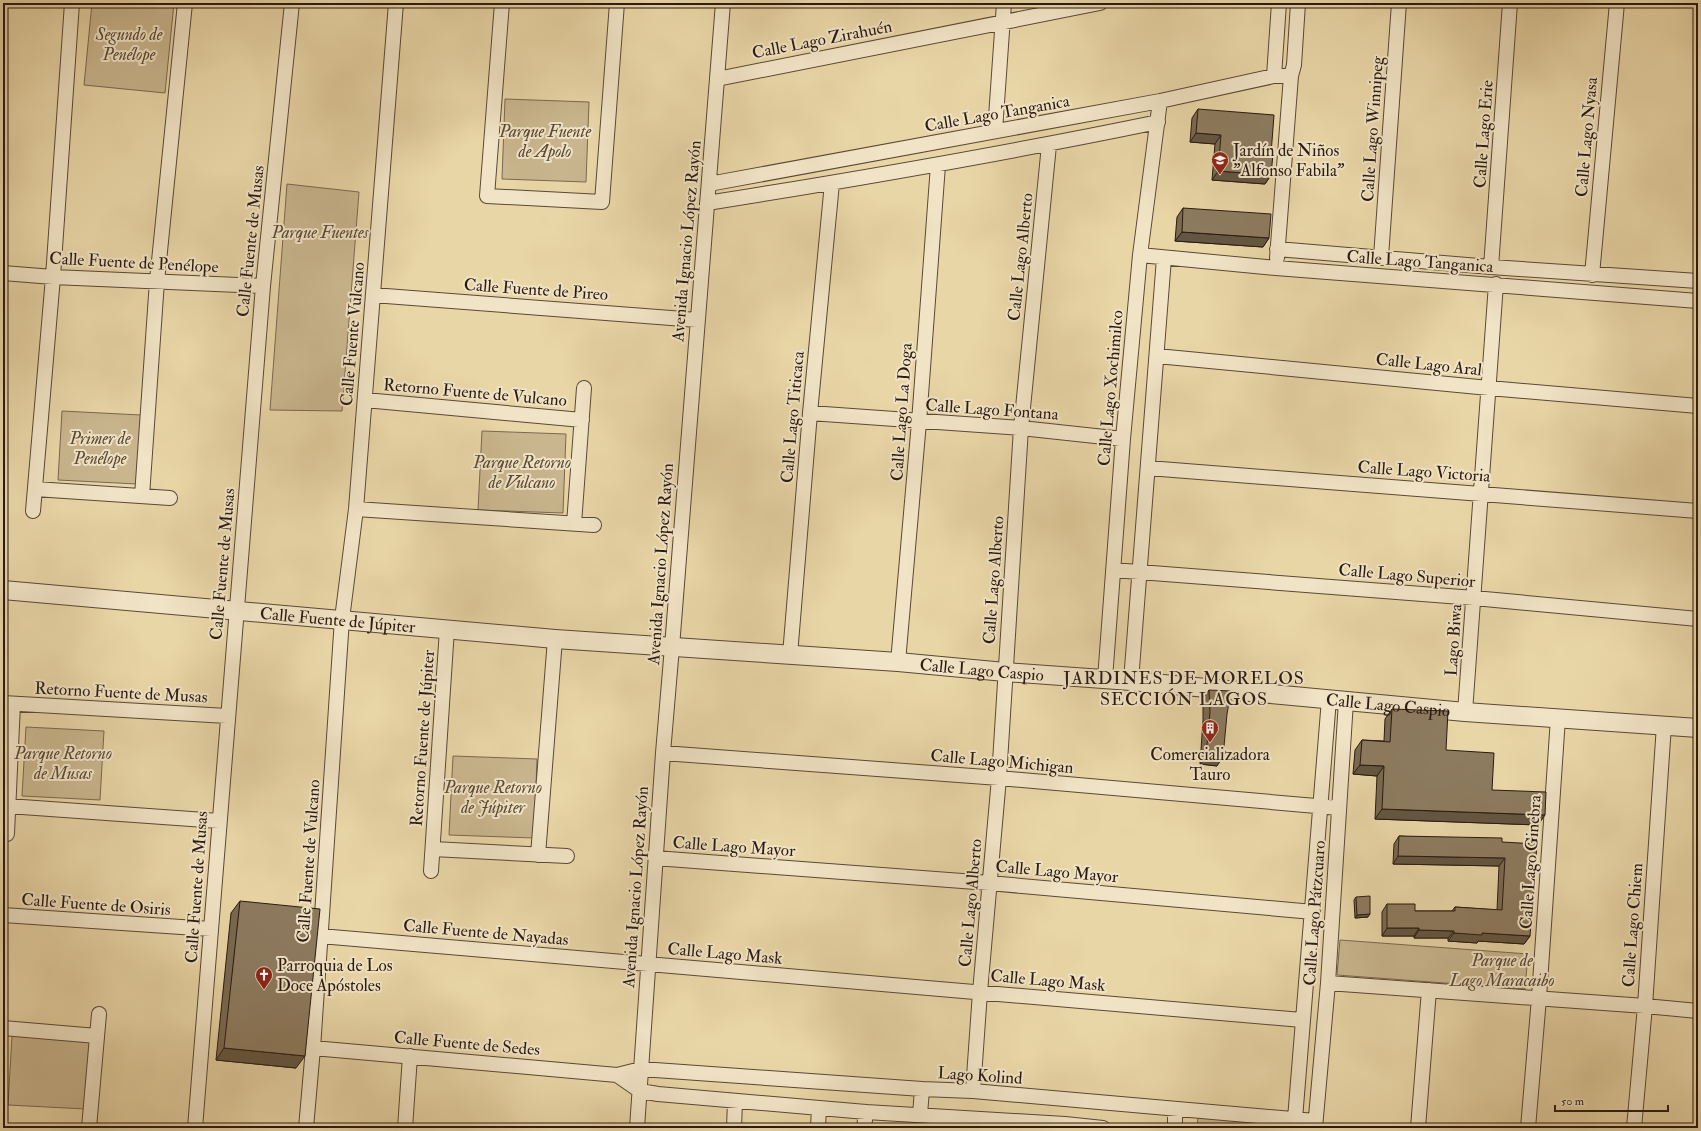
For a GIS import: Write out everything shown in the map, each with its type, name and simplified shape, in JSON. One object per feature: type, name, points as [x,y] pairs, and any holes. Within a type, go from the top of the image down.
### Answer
[{"type":"street","points":[[33,511],[53,277],[72,3]]},
{"type":"street","points":[[142,496],[157,281],[185,3]]},
{"type":"street","name":"Calle Fuente de Musas","points":[[195,1128],[227,716],[263,286],[292,3]]},
{"type":"street","name":"Calle Fuente Vulcano","points":[[342,619],[356,509],[396,3]]},
{"type":"street","points":[[502,3],[487,196],[602,202],[617,3]]},
{"type":"street","name":"Avenida Ignacio López Rayón","points":[[637,1128],[655,858],[722,3]]},
{"type":"street","points":[[995,131],[1004,3]]},
{"type":"street","name":"Calle Lago Zirahuén","points":[[717,79],[1100,3]]},
{"type":"street","points":[[1274,76],[1279,3]]},
{"type":"street","points":[[1276,268],[1298,3]]},
{"type":"street","name":"Calle Lago Winnipeg","points":[[1381,257],[1399,3]]},
{"type":"street","name":"Calle Lago Erie","points":[[1490,267],[1510,3]]},
{"type":"street","name":"Calle Lago Nyasa","points":[[1592,275],[1617,3]]},
{"type":"street","name":"Calle Lago Tanganica","points":[[709,184],[1160,101],[1274,76],[1291,76]]},
{"type":"street","name":"Calle Lago Xochimilco","points":[[1105,679],[1123,439],[1140,255],[1160,101]]},
{"type":"street","points":[[707,203],[1050,145],[1158,122]]},
{"type":"street","name":"Calle Lago Alberto","points":[[973,1091],[989,883],[999,778],[1021,428],[1050,145]]},
{"type":"street","points":[[910,147],[911,169]]},
{"type":"street","name":"Calle Lago La Doga","points":[[898,662],[919,422],[938,165]]},
{"type":"street","name":"Calle Lago Titicaca","points":[[790,655],[810,413],[832,183]]},
{"type":"street","name":"Calle Lago Tanganica","points":[[1277,249],[1592,275],[1698,281]]},
{"type":"street","name":"Calle Lago Tanganica","points":[[1140,255],[1276,268],[1496,284],[1698,301]]},
{"type":"street","points":[[1131,681],[1164,258]]},
{"type":"street","name":"Calle Fuente de Penélope","points":[[3,273],[53,277],[263,286]]},
{"type":"street","name":"Lago Biwa","points":[[1466,712],[1496,284]]},
{"type":"street","name":"Calle Fuente de Pireo","points":[[373,295],[697,320]]},
{"type":"street","name":"Calle Lago Aral","points":[[1157,356],[1489,388],[1698,406]]},
{"type":"street","name":"Retorno Fuente de Vulcano","points":[[574,524],[584,388]]},
{"type":"street","name":"Retorno Fuente de Vulcano","points":[[365,400],[582,420]]},
{"type":"street","name":"Calle Lago Fontana","points":[[810,413],[919,422],[1021,428],[1123,439]]},
{"type":"street","name":"Calle Lago Victoria","points":[[1148,468],[1698,511]]},
{"type":"street","points":[[35,489],[170,498]]},
{"type":"street","points":[[356,509],[594,525]]},
{"type":"street","name":"Calle Lago Superior","points":[[1113,570],[1474,598],[1698,619]]},
{"type":"street","name":"Calle Fuente de Júpiter","points":[[3,590],[236,612],[342,619],[555,639],[672,647]]},
{"type":"street","name":"Calle Fuente de Vulcano","points":[[306,1128],[313,1048],[342,619]]},
{"type":"street","name":"Retorno Fuente de Júpiter","points":[[431,871],[447,629]]},
{"type":"street","points":[[538,855],[555,639]]},
{"type":"street","name":"Calle Lago Caspio","points":[[672,647],[898,662],[1005,672],[1131,681],[1466,712],[1698,728]]},
{"type":"street","name":"Calle Lago Pátzcuaro","points":[[1295,1119],[1302,1020],[1313,912],[1320,806],[1338,700]]},
{"type":"street","name":"Calle Lago Pátzcuaro","points":[[1315,1124],[1328,983],[1339,808],[1338,700]]},
{"type":"street","name":"Retorno Fuente de Musas","points":[[7,834],[8,704],[227,716]]},
{"type":"street","name":"Calle Lago Ginebra","points":[[1528,1128],[1539,998],[1558,718]]},
{"type":"street","name":"Calle Lago Chiem","points":[[1634,1128],[1645,1006],[1664,725]]},
{"type":"street","name":"Calle Lago Michigan","points":[[663,753],[999,778],[1339,808]]},
{"type":"street","points":[[8,806],[219,821]]},
{"type":"street","name":"Retorno Fuente de Júpiter","points":[[433,849],[567,856]]},
{"type":"street","name":"Calle Lago Mayor","points":[[655,858],[989,883],[1313,912]]},
{"type":"street","points":[[1316,862],[1336,863]]},
{"type":"street","name":"Calle Fuente de Osiris","points":[[3,915],[211,929]]},
{"type":"street","name":"Calle Fuente de Nayadas","points":[[320,936],[648,964]]},
{"type":"street","name":"Calle Lago Mask","points":[[648,964],[1302,1020]]},
{"type":"street","points":[[1328,983],[1698,1011]]},
{"type":"street","points":[[1418,1128],[1429,990]]},
{"type":"street","points":[[89,1128],[99,1014]]},
{"type":"street","points":[[3,1028],[97,1036]]},
{"type":"street","name":"Calle Fuente de Sedes","points":[[313,1048],[618,1075],[641,1069]]},
{"type":"street","points":[[405,1128],[410,1056]]},
{"type":"street","name":"Lago Kolind","points":[[641,1069],[922,1089],[973,1091],[1175,1110],[1295,1119],[1315,1124]]},
{"type":"street","name":"Calle Fuente de Sedes","points":[[618,1075],[640,1090]]},
{"type":"street","points":[[920,1115],[922,1089]]},
{"type":"street","points":[[640,1090],[658,1094],[735,1101],[920,1115],[976,1123],[1103,1128]]},
{"type":"street","points":[[734,1128],[735,1101]]},
{"type":"street","points":[[818,1128],[819,1108]]},
{"type":"street","points":[[1175,1110],[1175,1128]]},
{"type":"street","points":[[864,1128],[866,1112]]},
{"type":"green space","name":"Segundo de Penélope","points":[[92,3],[174,3],[165,93],[84,85]]},
{"type":"green space","name":"Parque Fuente de Apolo","points":[[505,99],[589,102],[586,182],[502,179]]},
{"type":"green space","name":"Parque Fuentes","points":[[287,184],[359,192],[342,411],[270,410]]},
{"type":"green space","name":"Primer de Penélope","points":[[62,411],[141,415],[137,484],[58,480]]},
{"type":"green space","name":"Parque Retorno de Vulcano","points":[[482,431],[566,434],[563,513],[478,510]]},
{"type":"green space","name":"Parque Retorno de Musas","points":[[26,727],[104,731],[100,800],[22,796]]},
{"type":"green space","name":"Parque Retorno de Júpiter","points":[[453,756],[537,759],[534,838],[449,835]]},
{"type":"green space","name":"Parque de Lago Maracaibo","points":[[1340,940],[1528,954],[1525,989],[1337,975]]},
{"type":"green space","points":[[12,1036],[90,1040],[86,1109],[8,1105]]},
{"type":"green space","points":[[1198,1117],[1309,1124],[1309,1128],[1197,1128]]},
{"type":"building","points":[[1198,109],[1274,115],[1271,175],[1218,171],[1221,135],[1196,133]]},
{"type":"building","points":[[1183,208],[1271,214],[1269,238],[1182,232]]},
{"type":"building","points":[[1209,690],[1231,691],[1227,714],[1223,757],[1206,755],[1210,712]]},
{"type":"building","points":[[1392,709],[1448,711],[1446,750],[1494,753],[1492,790],[1546,792],[1545,815],[1382,809],[1384,766],[1360,765],[1362,740],[1390,742]]},
{"type":"building","points":[[1399,836],[1502,838],[1502,842],[1537,844],[1530,936],[1454,933],[1454,931],[1419,930],[1419,928],[1387,928],[1387,904],[1415,904],[1415,911],[1455,911],[1455,907],[1502,910],[1505,858],[1398,856]]},
{"type":"building","points":[[1370,896],[1370,914],[1357,915],[1356,897]]},
{"type":"building","name":"Parroquia de Los Doce Apóstoles","points":[[240,901],[320,909],[305,1056],[224,1048]]},
{"type":"place","name":"Jardín de Niños \"Alfonso Fabila\"","points":[[1220,175]]},
{"type":"place","name":"Comercializadora Tauro","points":[[1210,743]]},
{"type":"place","name":"Parroquia de Los Doce Apóstoles","points":[[264,990]]},
{"type":"district","name":"JARDINES DE MORELOS SECCIÓN LAGOS","points":[[1184,688]]}]
